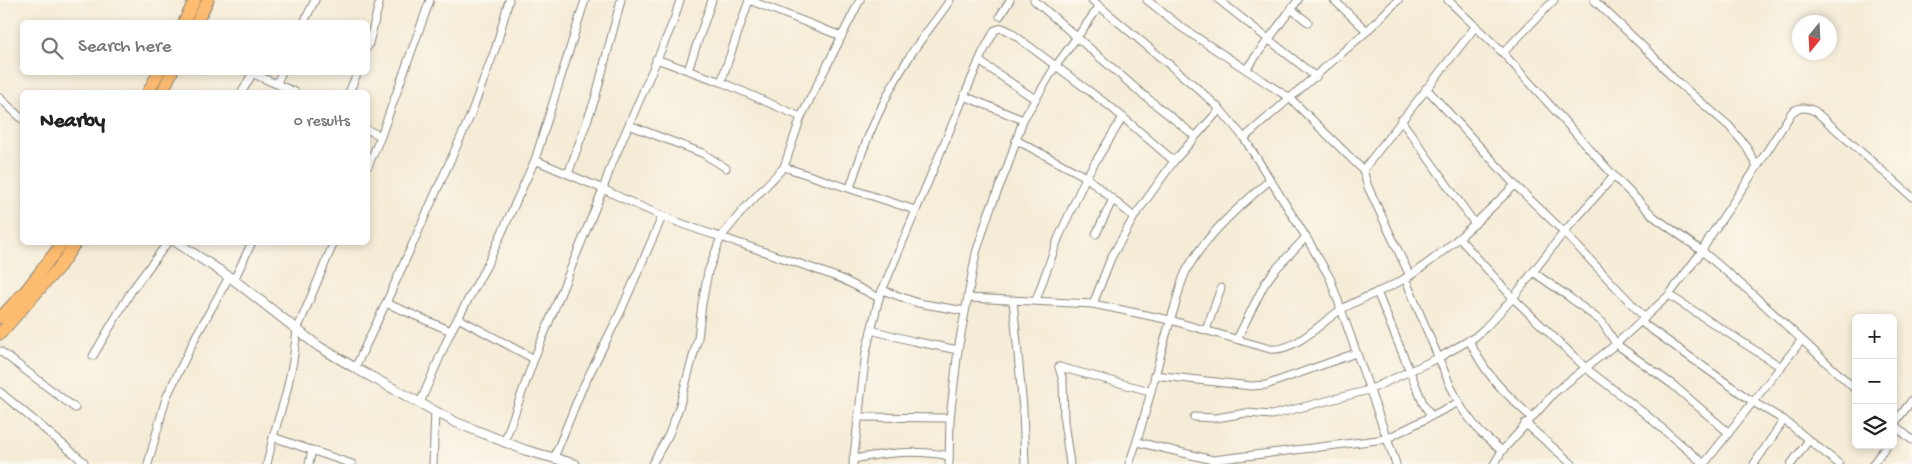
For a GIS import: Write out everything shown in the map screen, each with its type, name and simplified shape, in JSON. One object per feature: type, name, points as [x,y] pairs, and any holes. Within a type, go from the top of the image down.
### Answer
[{"type":"highway","points":[[185,20],[195,0]]},
{"type":"highway","points":[[198,20],[208,0]]},
{"type":"highway","points":[[149,90],[157,75]]},
{"type":"highway","points":[[163,90],[170,75]]},
{"type":"highway","points":[[0,318],[27,289],[61,245]]},
{"type":"highway","points":[[0,334],[60,266],[74,245]]},
{"type":"street","points":[[305,20],[315,0]]},
{"type":"street","points":[[370,39],[380,0]]},
{"type":"street","points":[[370,161],[430,0]]},
{"type":"street","points":[[355,368],[469,119],[496,47],[509,0]]},
{"type":"street","points":[[420,403],[451,331],[496,247],[535,160],[585,0]]},
{"type":"street","points":[[568,174],[595,99],[621,0]]},
{"type":"street","points":[[504,443],[534,359],[628,124],[674,20],[680,0]]},
{"type":"street","points":[[688,70],[712,0]]},
{"type":"street","points":[[721,82],[749,0],[841,36]]},
{"type":"street","points":[[652,464],[669,434],[680,408],[698,338],[708,272],[722,237],[744,209],[784,167],[801,117],[860,0]]},
{"type":"street","points":[[850,188],[861,150],[892,85],[909,57],[950,0]]},
{"type":"street","points":[[1000,16],[1010,0]]},
{"type":"street","points":[[1034,0],[1141,93],[1195,136]]},
{"type":"street","points":[[1092,0],[1196,87],[1220,109],[1244,138],[1330,278],[1396,464]]},
{"type":"street","points":[[1147,0],[1181,27],[1247,68],[1291,99],[1363,170],[1368,187],[1408,277],[1450,384],[1459,402],[1480,432],[1502,451]]},
{"type":"street","points":[[1219,0],[1316,77]]},
{"type":"street","points":[[1247,68],[1298,0]]},
{"type":"street","points":[[1334,0],[1367,31]]},
{"type":"street","points":[[1244,138],[1316,77],[1398,0]]},
{"type":"street","points":[[1448,0],[1503,53],[1614,176],[1653,216],[1702,252],[1748,290],[1852,386]]},
{"type":"street","points":[[1503,53],[1554,0]]},
{"type":"street","points":[[1600,2],[1674,79],[1729,126],[1746,146],[1757,167]]},
{"type":"street","points":[[1099,7],[1055,67],[1023,120],[1007,168],[989,212],[976,253],[958,350],[950,418],[949,460],[930,452],[910,451],[887,453],[853,462],[866,352],[880,294],[979,61],[995,30],[1002,28],[1009,31],[1055,67],[1123,118],[1174,161]]},
{"type":"street","points":[[1291,8],[1308,22]]},
{"type":"street","points":[[1363,170],[1476,26]]},
{"type":"street","points":[[656,59],[721,82],[801,117]]},
{"type":"street","points":[[979,61],[1035,99]]},
{"type":"street","points":[[243,90],[249,75]]},
{"type":"street","points":[[255,75],[291,90]]},
{"type":"street","points":[[277,83],[281,75]]},
{"type":"street","points":[[350,90],[357,75]]},
{"type":"street","points":[[1426,88],[1516,185],[1564,232],[1643,320],[1753,402],[1784,420],[1839,464]]},
{"type":"street","points":[[964,96],[1023,120]]},
{"type":"street","points":[[0,98],[20,117]]},
{"type":"street","points":[[1494,464],[1502,451],[1528,420],[1555,392],[1587,369],[1643,320],[1669,294],[1702,252],[1711,235],[1792,112],[1798,108],[1815,111],[1912,197]]},
{"type":"street","points":[[1092,304],[1112,258],[1134,217],[1174,161],[1220,109]]},
{"type":"street","points":[[1036,300],[1058,239],[1086,177],[1123,118]]},
{"type":"street","points":[[1401,120],[1475,224]]},
{"type":"street","points":[[628,124],[702,154],[726,168]]},
{"type":"street","points":[[370,131],[381,136]]},
{"type":"street","points":[[1016,140],[1086,177],[1134,217]]},
{"type":"street","points":[[535,160],[662,217],[779,255],[870,292],[918,303],[965,310]]},
{"type":"street","points":[[784,167],[915,210]]},
{"type":"street","points":[[1194,417],[1216,418],[1246,413],[1272,415],[1369,390],[1440,357],[1470,340],[1485,328],[1513,298],[1564,232],[1614,176]]},
{"type":"street","points":[[1129,464],[1137,442],[1154,374],[1187,268],[1202,246],[1233,213],[1270,180]]},
{"type":"street","points":[[968,298],[1092,304],[1170,320],[1270,349],[1281,348],[1309,335],[1341,309],[1408,277],[1460,239],[1516,185]]},
{"type":"street","points":[[1096,234],[1113,199]]},
{"type":"street","points":[[554,458],[581,391],[620,313],[662,217]]},
{"type":"street","points":[[1237,339],[1264,285],[1275,270],[1306,237]]},
{"type":"street","points":[[1460,239],[1513,298],[1587,369],[1644,413],[1704,464],[1801,341]]},
{"type":"street","points":[[93,356],[132,290],[166,245]]},
{"type":"street","points":[[181,245],[232,279],[318,346],[355,368],[455,422],[504,443],[575,464]]},
{"type":"street","points":[[148,464],[166,398],[196,336],[232,279],[250,245]]},
{"type":"street","points":[[267,464],[286,394],[297,330],[333,245]]},
{"type":"street","points":[[1533,272],[1602,322],[1616,344],[1673,385],[1728,433]]},
{"type":"street","points":[[1206,330],[1221,288]]},
{"type":"street","points":[[1377,292],[1423,403],[1431,416]]},
{"type":"street","points":[[1669,294],[1781,367]]},
{"type":"street","points":[[1013,300],[1023,409],[1025,464]]},
{"type":"street","points":[[386,303],[451,331]]},
{"type":"street","points":[[458,318],[534,359]]},
{"type":"street","points":[[871,330],[958,350]]},
{"type":"street","points":[[1470,340],[1479,360],[1494,382],[1528,420],[1572,464]]},
{"type":"street","points":[[0,352],[75,408]]},
{"type":"street","points":[[1154,374],[1252,386],[1266,384],[1356,353]]},
{"type":"street","points":[[1070,464],[1064,422],[1063,381],[1059,367],[1150,391]]},
{"type":"street","points":[[0,392],[84,462],[82,464]]},
{"type":"street","points":[[1897,423],[1912,400]]},
{"type":"street","points":[[1137,442],[1213,462],[1386,439],[1459,402]]},
{"type":"street","points":[[433,464],[435,411]]},
{"type":"street","points":[[859,417],[950,418]]},
{"type":"street","points":[[1754,464],[1784,420]]},
{"type":"street","points":[[1897,428],[1912,440]]},
{"type":"street","points":[[273,437],[352,464]]},
{"type":"street","points":[[1791,464],[1809,440]]},
{"type":"street","points":[[1873,464],[1884,449]]},
{"type":"street","points":[[309,464],[312,450]]}]
